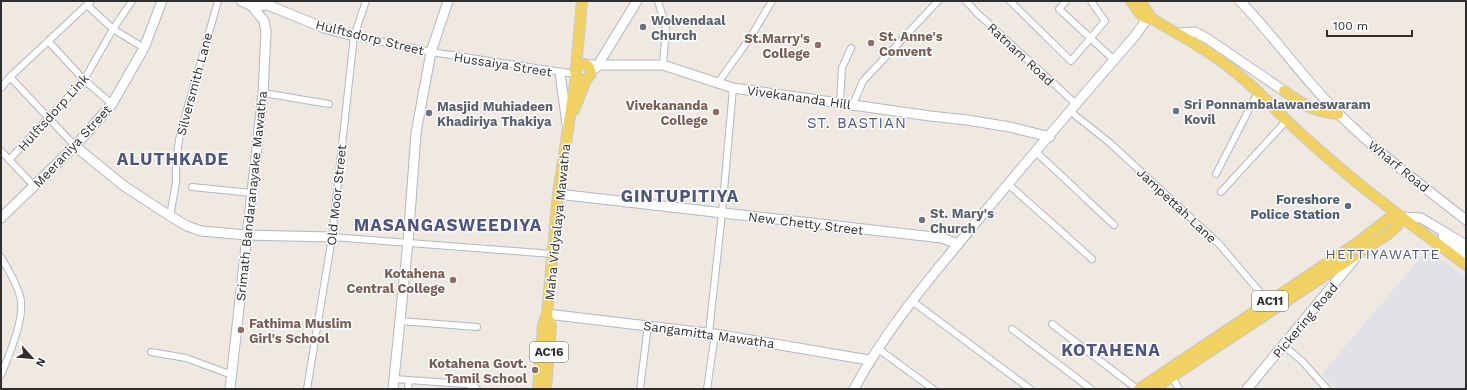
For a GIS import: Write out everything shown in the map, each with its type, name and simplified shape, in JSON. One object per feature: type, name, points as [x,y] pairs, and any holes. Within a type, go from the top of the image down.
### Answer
[{"type":"main road","name":"Maha Vidyalaya Mawatha","points":[[538,389],[543,325],[547,315],[558,194],[576,73],[582,1]]},
{"type":"main road","points":[[1131,1],[1145,12],[1211,53],[1258,92],[1308,141],[1402,217],[1466,265]]},
{"type":"main road","points":[[582,64],[588,73],[579,79],[576,73],[582,64]]},
{"type":"main road","name":"Maha Vidyalaya Mawatha","points":[[568,127],[588,73]]},
{"type":"main road","points":[[1284,91],[1307,107],[1322,112],[1338,114]]},
{"type":"main road","name":"AC11","points":[[1153,389],[1172,377],[1388,219],[1402,217]]},
{"type":"main road","name":"AC11","points":[[1138,389],[1394,229],[1402,217]]},
{"type":"main road","name":"Maha Vidyalaya Mawatha","points":[[546,389],[551,325],[547,315]]},
{"type":"street","name":"Hulftsdorp Link","points":[[9,160],[84,80],[113,29],[132,1]]},
{"type":"street","name":"Meeraniya Street","points":[[1,218],[75,146],[112,104],[144,48],[162,1]]},
{"type":"street","name":"Silversmith Lane","points":[[170,216],[176,183],[176,161],[180,134],[218,1]]},
{"type":"street","name":"Hulftsdorp Street","points":[[241,1],[252,6],[268,5],[324,28],[354,36],[432,52]]},
{"type":"street","name":"Old Moor Street","points":[[307,389],[332,237],[354,36],[366,1]]},
{"type":"street","points":[[393,389],[408,242],[416,133],[432,52],[448,1]]},
{"type":"street","points":[[598,64],[637,1]]},
{"type":"street","points":[[658,1],[666,27],[663,65]]},
{"type":"street","points":[[717,84],[738,55],[772,1]]},
{"type":"street","points":[[853,104],[863,81],[938,1]]},
{"type":"street","name":"Ratnam Road","points":[[966,1],[1074,108]]},
{"type":"street","points":[[1010,1],[1071,61],[1105,22],[1090,1]]},
{"type":"street","points":[[1066,1],[1059,9],[1090,40],[1114,60]]},
{"type":"street","name":"Wharf Road","points":[[1240,1],[1257,18],[1338,114],[1402,171],[1466,220]]},
{"type":"street","points":[[1,88],[10,77],[89,3],[113,29],[144,48]]},
{"type":"street","name":"Srimath Bandaranayake Mawatha","points":[[230,389],[263,93],[266,32],[264,21],[252,6]]},
{"type":"street","points":[[854,389],[869,360],[912,301],[1008,184],[1137,34],[1145,12]]},
{"type":"street","points":[[1137,34],[1145,12]]},
{"type":"street","points":[[1179,33],[1195,32],[1208,39],[1284,91]]},
{"type":"street","points":[[48,41],[84,80],[112,104]]},
{"type":"street","points":[[840,103],[842,68],[851,48]]},
{"type":"street","name":"Hussaiya Street","points":[[432,52],[560,73],[576,73]]},
{"type":"street","name":"Vivekananda Hill","points":[[588,73],[598,64],[663,65],[733,88],[1010,126],[1050,137]]},
{"type":"street","points":[[560,73],[568,127]]},
{"type":"street","points":[[10,77],[75,146],[124,186],[187,226],[201,231],[247,235],[332,237],[552,254]]},
{"type":"street","points":[[707,389],[733,88]]},
{"type":"street","points":[[1216,174],[1258,92]]},
{"type":"street","points":[[263,93],[329,104]]},
{"type":"street","name":"Jampettah Lane","points":[[1074,108],[1219,244],[1271,305]]},
{"type":"street","points":[[1220,192],[1287,120]]},
{"type":"street","points":[[1,151],[34,186]]},
{"type":"street","points":[[1036,152],[1114,225]]},
{"type":"street","points":[[1008,184],[1092,259]]},
{"type":"street","points":[[192,187],[252,193]]},
{"type":"street","name":"New Chetty Street","points":[[558,194],[942,238],[958,244]]},
{"type":"street","points":[[1402,217],[1417,217],[1427,221],[1466,245]]},
{"type":"street","points":[[1427,221],[1466,255]]},
{"type":"street","name":"Pickering Road","points":[[1248,389],[1361,250]]},
{"type":"street","points":[[1,257],[20,298],[21,312],[10,352],[1,375]]},
{"type":"street","points":[[912,301],[1030,389]]},
{"type":"street","name":"Sangamitta Mawatha","points":[[547,315],[712,333],[869,360]]},
{"type":"street","points":[[400,321],[477,327]]},
{"type":"street","points":[[1052,324],[1138,389]]},
{"type":"street","points":[[640,389],[648,325]]},
{"type":"street","points":[[1012,329],[1092,389]]},
{"type":"street","points":[[1284,346],[1302,361],[1327,389]]},
{"type":"street","points":[[877,348],[933,389]]},
{"type":"street","points":[[151,352],[186,358],[232,375]]},
{"type":"street","points":[[1172,377],[1179,389]]},
{"type":"street","points":[[394,379],[466,384],[475,386],[477,389]]},
{"type":"street","points":[[408,389],[409,380]]},
{"type":"shaded area","points":[[1427,250],[1466,277],[1466,389],[1337,389],[1321,375]]},
{"type":"place","name":"Wolvendaal Church","points":[[643,27]]},
{"type":"place","name":"St. Anne's Convent","points":[[871,43]]},
{"type":"place","name":"St.Marry's College","points":[[818,45]]},
{"type":"place","name":"Sri Ponnambalawaneswaram Kovil","points":[[1176,111]]},
{"type":"place","name":"Vivekananda College","points":[[716,112]]},
{"type":"place","name":"Masjid Muhiadeen Khadiriya Thakiya","points":[[429,113]]},
{"type":"place","name":"Foreshore Police Station","points":[[1348,206]]},
{"type":"place","name":"St. Mary's Church","points":[[922,220]]},
{"type":"place","name":"Kotahena Central College","points":[[453,280]]},
{"type":"place","name":"Fathima Muslim Girl's School","points":[[241,330]]},
{"type":"place","name":"Kotahena Govt. Tamil School","points":[[535,370]]},
{"type":"district","name":"ST. BASTIAN","points":[[857,123]]},
{"type":"district","name":"ALUTHKADE","points":[[173,159]]},
{"type":"district","name":"GINTUPITIYA","points":[[680,196]]},
{"type":"district","name":"MASANGASWEEDIYA","points":[[448,225]]},
{"type":"district","name":"HETTIYAWATTE","points":[[1383,254]]},
{"type":"district","name":"KOTAHENA","points":[[1111,350]]}]
